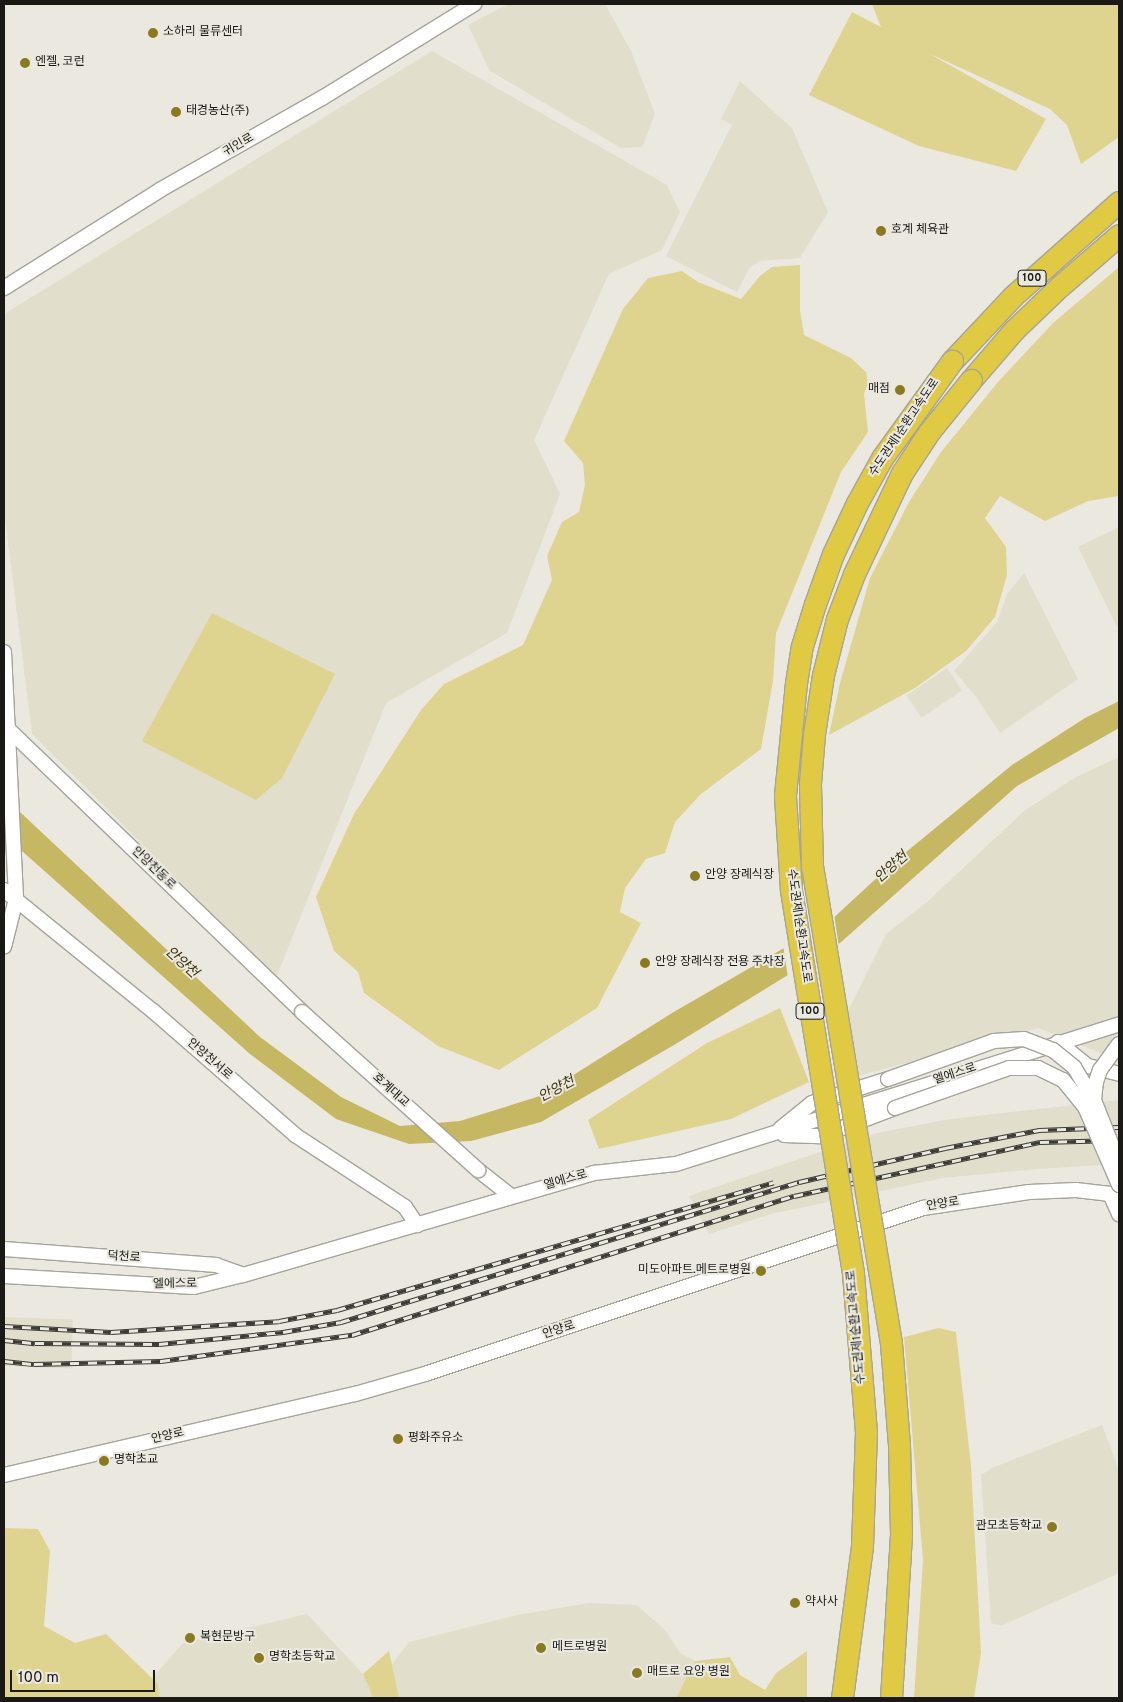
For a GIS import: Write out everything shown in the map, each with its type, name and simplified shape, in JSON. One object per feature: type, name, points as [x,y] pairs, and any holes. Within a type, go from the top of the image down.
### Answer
[{"type":"highway","name":"수도권제1순환고속도로","points":[[842,1698],[862,1546],[866,1432],[853,1273],[791,890],[785,795],[796,683],[802,646],[815,604],[834,554],[857,503],[882,458],[952,362],[1013,296],[1119,202]]},
{"type":"highway","name":"수도권제1순환고속도로","points":[[891,1698],[901,1533],[899,1445],[891,1343],[812,867],[810,783],[814,734],[823,675],[837,619],[854,574],[902,473],[929,432],[971,380],[1027,318],[1119,235]]},
{"type":"street","name":"귀인로","points":[[4,288],[160,190],[322,98],[474,4]]},
{"type":"street","points":[[4,652],[8,754],[9,887],[16,899],[4,947]]},
{"type":"street","name":"안양천동로","points":[[6,727],[302,1012]]},
{"type":"street","name":"안양천서로","points":[[16,899],[153,1011],[295,1135],[405,1207],[417,1225]]},
{"type":"street","name":"호계대교","points":[[302,1012],[478,1170],[510,1196]]},
{"type":"street","name":"엘에스로","points":[[4,1276],[194,1287],[243,1275],[594,1173],[676,1164],[1119,1024]]},
{"type":"street","points":[[773,1134],[812,1103],[888,1079],[994,1041],[1024,1039],[1053,1050],[1074,1067],[1094,1100],[1119,1163]]},
{"type":"street","points":[[1058,1042],[1088,1066],[1119,1074]]},
{"type":"street","points":[[1094,1100],[1100,1070],[1119,1044]]},
{"type":"street","points":[[773,1134],[821,1136],[1009,1068],[1038,1068],[1063,1080],[1085,1107],[1116,1192],[1119,1214]]},
{"type":"street","name":"안양로","points":[[4,1475],[355,1394],[425,1374],[923,1208],[1029,1192],[1076,1190],[1116,1192]]},
{"type":"street","name":"덕천로","points":[[4,1249],[216,1265],[243,1275]]},
{"type":"shaded area","points":[[509,4],[605,4],[631,51],[655,114],[642,147],[621,148],[490,71],[468,25]]},
{"type":"shaded area","points":[[872,4],[1119,4],[1119,137],[1081,164],[1067,125],[1050,109],[928,53],[1046,119],[1016,171],[919,146],[809,95],[852,12],[881,27]]},
{"type":"shaded area","points":[[432,51],[667,185],[680,212],[662,250],[609,274],[534,440],[560,494],[507,633],[386,703],[276,978],[32,734],[4,510],[4,314]]},
{"type":"shaded area","points":[[740,81],[792,128],[828,212],[800,258],[760,261],[750,267],[737,292],[666,256],[732,125],[721,119]]},
{"type":"shaded area","points":[[800,265],[800,310],[804,335],[851,358],[866,372],[868,383],[864,394],[868,432],[841,472],[776,633],[773,681],[761,749],[701,794],[675,822],[665,853],[646,859],[625,888],[620,912],[641,923],[597,1008],[499,1070],[438,1046],[364,993],[358,972],[334,951],[316,897],[354,814],[421,710],[444,684],[523,645],[552,580],[547,556],[562,522],[579,512],[585,485],[583,463],[564,441],[623,309],[648,278],[682,271],[698,282],[741,299],[760,276],[772,267]]},
{"type":"shaded area","points":[[1119,267],[1119,496],[1088,501],[1045,521],[1000,496],[985,518],[1006,547],[1007,575],[995,617],[966,651],[915,688],[829,735],[840,683],[870,578],[909,502],[941,452],[998,382],[1053,323]]},
{"type":"shaded area","points":[[1119,527],[1119,631],[1078,547]]},
{"type":"shaded area","points":[[1024,573],[1078,679],[1000,733],[977,698],[954,671],[997,622],[1007,594]]},
{"type":"shaded area","points":[[212,613],[335,674],[282,778],[256,800],[142,741]]},
{"type":"shaded area","points":[[947,668],[962,690],[921,718],[906,695]]},
{"type":"shaded area","points":[[1119,757],[1119,1060],[1038,1028],[854,1077],[844,1019],[886,934],[927,902],[1024,811],[1076,777]]},
{"type":"shaded area","points":[[780,1008],[809,1082],[731,1119],[599,1149],[588,1120],[707,1043]]},
{"type":"shaded area","points":[[1119,1100],[1119,1164],[1037,1169],[943,1178],[771,1214],[709,1234],[689,1196],[877,1133],[950,1119]]},
{"type":"shaded area","points":[[4,1317],[73,1319],[71,1368],[4,1366]]},
{"type":"shaded area","points":[[939,1328],[956,1332],[971,1466],[981,1653],[974,1698],[914,1698],[923,1560],[904,1337]]},
{"type":"shaded area","name":"관모초등학교","points":[[1102,1425],[1119,1470],[1119,1573],[1001,1626],[991,1623],[981,1475],[992,1468]]},
{"type":"shaded area","points":[[4,1528],[38,1529],[50,1551],[44,1626],[75,1643],[106,1634],[158,1684],[160,1698],[4,1698]]},
{"type":"shaded area","name":"메트로병원","points":[[589,1603],[637,1605],[666,1631],[680,1653],[695,1661],[676,1698],[399,1698],[397,1694],[391,1666],[409,1642],[517,1615]]},
{"type":"shaded area","name":"명학초등학교","points":[[307,1614],[363,1674],[373,1698],[160,1698],[158,1684],[152,1678],[183,1643]]},
{"type":"shaded area","points":[[389,1651],[399,1698],[373,1698],[363,1674]]},
{"type":"shaded area","points":[[807,1651],[807,1698],[676,1698],[695,1661],[730,1657],[740,1675],[765,1690],[776,1673]]},
{"type":"water","name":"안양천","points":[[1119,701],[1119,728],[1017,786],[840,943],[674,1045],[541,1122],[471,1141],[409,1144],[336,1119],[250,1054],[4,835],[4,797],[260,1037],[341,1097],[400,1126],[460,1121],[540,1096],[672,1013],[829,922],[894,862],[1012,765],[1085,718]]},
{"type":"pier","points":[[834,914],[839,947],[788,978],[783,945]]},
{"type":"railway","points":[[4,1340],[35,1343],[159,1344],[283,1332],[341,1322],[799,1182],[945,1148],[1039,1130],[1119,1127]]},
{"type":"railway","points":[[4,1361],[34,1364],[161,1361],[352,1335],[794,1196],[1040,1142],[1119,1140]]},
{"type":"railway","points":[[4,1326],[111,1332],[279,1321],[337,1310],[774,1182]]},
{"type":"place","name":"소하리 물류센터","points":[[153,33]]},
{"type":"place","name":"엔젤, 코런","points":[[25,63]]},
{"type":"place","name":"태경농산(주)","points":[[176,112]]},
{"type":"place","name":"호계 체육관","points":[[881,231]]},
{"type":"place","name":"매점","points":[[900,390]]},
{"type":"place","name":"안양 장례식장","points":[[695,876]]},
{"type":"place","name":"안양 장례식장 전용 주차장","points":[[645,963]]},
{"type":"place","name":"미도아파트.메트로병원","points":[[761,1271]]},
{"type":"place","name":"평화주유소","points":[[398,1439]]},
{"type":"place","name":"명학초교","points":[[104,1461]]},
{"type":"place","name":"관모초등학교","points":[[1052,1527]]},
{"type":"place","name":"약사사","points":[[795,1603]]},
{"type":"place","name":"복현문방구","points":[[190,1638]]},
{"type":"place","name":"메트로병원","points":[[541,1648]]},
{"type":"place","name":"명학초등학교","points":[[259,1658]]},
{"type":"place","name":"매트로 요양 병원","points":[[637,1673]]}]
